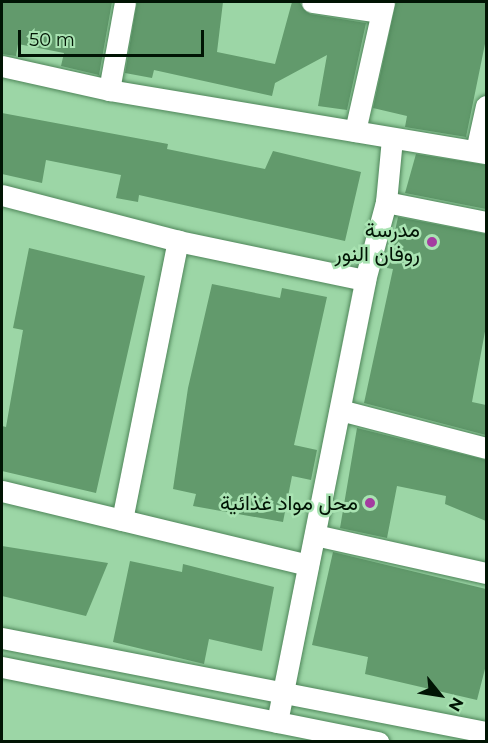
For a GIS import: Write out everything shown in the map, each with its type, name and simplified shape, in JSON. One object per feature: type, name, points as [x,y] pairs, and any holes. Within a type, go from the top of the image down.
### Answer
[{"type":"street","points":[[109,90],[125,2]]},
{"type":"street","points":[[312,2],[382,7],[355,131]]},
{"type":"street","points":[[2,66],[109,90],[481,152],[486,106]]},
{"type":"street","points":[[277,722],[365,280],[386,202],[392,138]]},
{"type":"street","points":[[2,195],[178,241],[365,280]]},
{"type":"street","points":[[386,202],[486,222]]},
{"type":"street","points":[[122,520],[178,241]]},
{"type":"street","points":[[340,410],[486,448]]},
{"type":"street","points":[[2,491],[308,565]]},
{"type":"street","points":[[315,535],[486,573]]},
{"type":"street","points":[[2,638],[486,732]]},
{"type":"street","points":[[2,667],[379,741]]},
{"type":"building","points":[[2,2],[112,2],[99,75],[61,66],[64,53],[18,44],[16,56],[2,54]]},
{"type":"building","points":[[137,2],[223,2],[217,52],[275,64],[292,2],[299,2],[310,14],[366,23],[347,110],[318,106],[327,55],[275,83],[272,96],[154,70],[152,78],[125,73]]},
{"type":"building","points":[[396,2],[486,2],[486,39],[466,137],[405,127],[407,116],[373,108]]},
{"type":"building","points":[[2,113],[168,144],[167,149],[265,169],[273,151],[361,172],[345,241],[139,195],[138,202],[116,198],[121,175],[46,160],[42,183],[2,174]]},
{"type":"building","points":[[416,154],[486,165],[486,209],[405,193]]},
{"type":"building","points":[[398,217],[486,234],[486,326],[472,402],[486,405],[486,435],[364,403],[393,269],[387,268]]},
{"type":"building","points":[[29,248],[145,276],[96,493],[2,471],[2,426],[6,427],[23,330],[13,328]]},
{"type":"building","points":[[212,284],[280,298],[282,288],[327,297],[294,445],[317,450],[311,480],[292,476],[283,522],[193,506],[196,494],[173,489],[188,388]]},
{"type":"building","points":[[357,428],[486,460],[486,521],[445,504],[446,496],[397,486],[387,538],[340,528]]},
{"type":"building","points":[[2,546],[108,563],[86,616],[2,596]]},
{"type":"building","points":[[333,552],[486,589],[486,665],[477,700],[365,674],[368,657],[312,645]]},
{"type":"building","points":[[130,561],[182,572],[183,564],[274,587],[262,651],[209,639],[204,664],[113,642]]},
{"type":"place","name":"مدرسة روفان النور","points":[[432,242]]},
{"type":"place","name":"محل مواد غذائية","points":[[370,503]]}]
